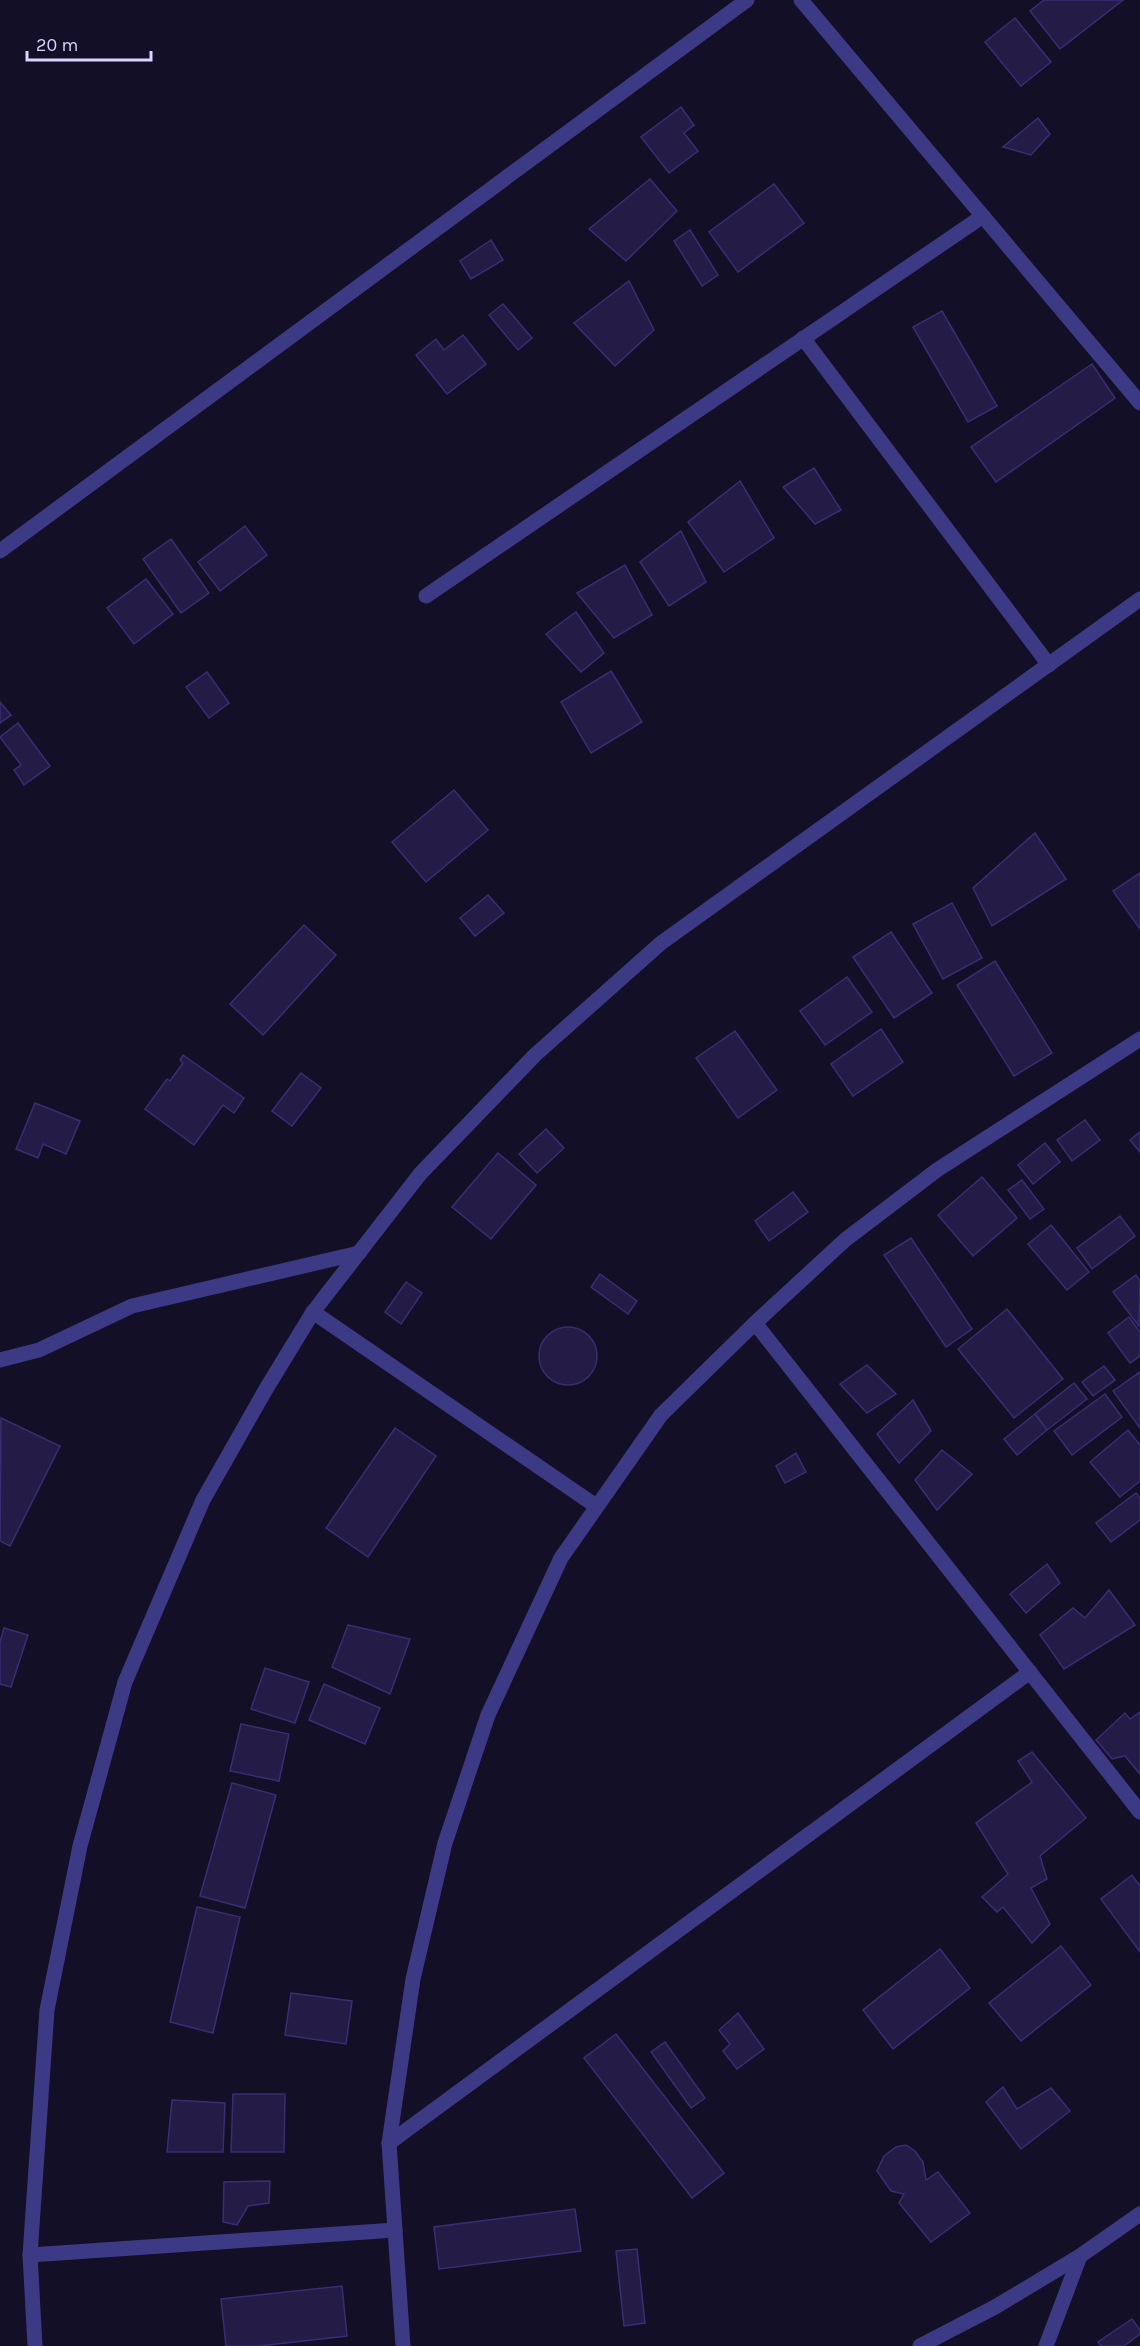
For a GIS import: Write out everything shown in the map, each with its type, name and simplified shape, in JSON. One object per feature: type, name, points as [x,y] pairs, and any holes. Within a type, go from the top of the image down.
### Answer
[{"type":"street","points":[[0,551],[747,0]]},
{"type":"street","points":[[801,0],[1140,403]]},
{"type":"street","points":[[426,596],[983,216]]},
{"type":"street","points":[[803,338],[1049,665]]},
{"type":"street","points":[[35,2346],[30,2255],[47,2010],[80,1846],[125,1682],[203,1500],[266,1389],[314,1312],[420,1174],[527,1064],[661,943],[1140,600]]},
{"type":"street","points":[[403,2346],[389,2143],[413,1979],[445,1843],[488,1715],[561,1558],[661,1415],[755,1323],[845,1240],[938,1170],[1138,1044]]},
{"type":"street","points":[[0,1360],[39,1350],[132,1306],[359,1253]]},
{"type":"street","points":[[314,1312],[596,1506]]},
{"type":"street","points":[[755,1323],[1140,1812]]},
{"type":"street","points":[[389,2143],[1030,1672]]},
{"type":"street","points":[[920,2346],[995,2307],[1080,2256],[1140,2214]]},
{"type":"street","points":[[30,2255],[395,2230]]},
{"type":"street","points":[[1046,2346],[1080,2256]]},
{"type":"building","points":[[1044,0],[1123,0],[1060,49],[1030,11]]},
{"type":"building","points":[[1015,18],[1051,62],[1021,86],[985,42]]},
{"type":"building","points":[[681,107],[694,125],[684,133],[698,151],[669,173],[641,137]]},
{"type":"building","points":[[1038,118],[1050,134],[1031,155],[1003,147]]},
{"type":"building","points":[[650,179],[677,211],[626,261],[589,229]]},
{"type":"building","points":[[774,184],[804,223],[738,272],[709,232]]},
{"type":"building","points":[[690,230],[718,275],[702,286],[674,241]]},
{"type":"building","points":[[491,240],[503,260],[471,279],[460,261]]},
{"type":"building","points":[[629,281],[654,330],[615,366],[574,323]]},
{"type":"building","points":[[503,304],[532,338],[518,350],[489,315]]},
{"type":"building","points":[[942,311],[997,406],[968,422],[913,327]]},
{"type":"building","points":[[463,335],[486,364],[447,394],[416,355],[436,339],[444,350]]},
{"type":"building","points":[[1092,364],[1115,398],[996,482],[971,447]]},
{"type":"building","points":[[814,468],[841,510],[815,524],[783,487]]},
{"type":"building","points":[[740,481],[774,538],[724,572],[688,522]]},
{"type":"building","points":[[245,526],[267,555],[220,591],[198,562]]},
{"type":"building","points":[[681,531],[706,582],[669,606],[640,562]]},
{"type":"building","points":[[171,539],[209,593],[181,613],[143,559]]},
{"type":"building","points":[[625,565],[652,615],[614,638],[577,593]]},
{"type":"building","points":[[146,579],[173,614],[134,644],[107,608]]},
{"type":"building","points":[[576,612],[604,653],[581,672],[546,634]]},
{"type":"building","points":[[611,671],[642,722],[591,753],[561,702]]},
{"type":"building","points":[[207,672],[229,703],[209,718],[186,687]]},
{"type":"building","points":[[0,702],[11,715],[0,723]]},
{"type":"building","points":[[18,723],[50,766],[24,785],[14,770],[21,765],[0,737]]},
{"type":"building","points":[[454,790],[488,830],[426,882],[392,842]]},
{"type":"building","points":[[1035,833],[1066,879],[992,926],[973,888]]},
{"type":"building","points":[[1140,873],[1140,929],[1113,891]]},
{"type":"building","points":[[488,895],[504,913],[475,936],[460,918]]},
{"type":"building","points":[[952,903],[982,958],[943,979],[913,924]]},
{"type":"building","points":[[304,925],[336,955],[263,1035],[230,1004]]},
{"type":"building","points":[[891,932],[932,993],[894,1018],[853,957]]},
{"type":"building","points":[[995,961],[1052,1053],[1014,1076],[957,985]]},
{"type":"building","points":[[847,977],[872,1012],[825,1045],[800,1011]]},
{"type":"building","points":[[881,1029],[903,1062],[853,1096],[831,1064]]},
{"type":"building","points":[[735,1031],[777,1090],[738,1118],[696,1058]]},
{"type":"building","points":[[183,1055],[244,1098],[234,1113],[223,1105],[194,1145],[145,1109],[167,1079],[170,1081],[183,1063],[180,1060]]},
{"type":"building","points":[[301,1073],[321,1088],[292,1126],[272,1111]]},
{"type":"building","points":[[35,1103],[80,1121],[66,1154],[43,1144],[38,1158],[16,1149]]},
{"type":"building","points":[[1085,1120],[1100,1140],[1072,1161],[1057,1140]]},
{"type":"building","points":[[546,1129],[564,1148],[537,1173],[519,1154]]},
{"type":"building","points":[[1140,1132],[1140,1152],[1130,1140]]},
{"type":"building","points":[[1045,1143],[1060,1162],[1033,1184],[1018,1165]]},
{"type":"building","points":[[498,1153],[536,1185],[491,1239],[452,1207]]},
{"type":"building","points":[[982,1177],[1017,1218],[973,1256],[938,1215]]},
{"type":"building","points":[[1022,1180],[1044,1209],[1030,1219],[1008,1190]]},
{"type":"building","points":[[793,1192],[808,1212],[769,1241],[755,1221]]},
{"type":"building","points":[[1120,1216],[1135,1236],[1092,1269],[1077,1248]]},
{"type":"building","points":[[1051,1225],[1089,1272],[1067,1290],[1028,1244]]},
{"type":"building","points":[[911,1238],[972,1329],[946,1347],[884,1255]]},
{"type":"building","points":[[600,1274],[637,1301],[628,1314],[591,1287]]},
{"type":"building","points":[[1136,1275],[1140,1281],[1139,1326],[1113,1292]]},
{"type":"building","points":[[406,1282],[422,1293],[401,1324],[385,1312]]},
{"type":"building","points":[[1007,1309],[1063,1379],[1014,1418],[958,1349]]},
{"type":"building","points":[[1129,1317],[1140,1332],[1140,1356],[1130,1363],[1108,1333]]},
{"type":"building","points":[[562,1327],[574,1327],[589,1335],[597,1350],[597,1362],[589,1377],[574,1385],[562,1385],[547,1377],[539,1362],[539,1350],[547,1335]]},
{"type":"building","points":[[867,1365],[896,1394],[867,1413],[840,1384]]},
{"type":"building","points":[[1104,1366],[1115,1380],[1093,1396],[1082,1382]]},
{"type":"building","points":[[1140,1372],[1140,1428],[1113,1391]]},
{"type":"building","points":[[1074,1383],[1087,1399],[1047,1430],[1035,1414]]},
{"type":"building","points":[[1105,1394],[1122,1417],[1072,1455],[1054,1431]]},
{"type":"building","points":[[913,1400],[931,1431],[899,1463],[877,1434]]},
{"type":"building","points":[[1035,1414],[1047,1430],[1017,1455],[1004,1439]]},
{"type":"building","points":[[1,1418],[60,1446],[10,1546],[0,1541]]},
{"type":"building","points":[[395,1428],[436,1456],[368,1557],[326,1528]]},
{"type":"building","points":[[1128,1430],[1140,1445],[1140,1481],[1120,1497],[1090,1462]]},
{"type":"building","points":[[942,1450],[972,1474],[937,1510],[915,1480]]},
{"type":"building","points":[[796,1453],[806,1472],[785,1483],[776,1466]]},
{"type":"building","points":[[1136,1493],[1140,1498],[1140,1520],[1111,1542],[1096,1523]]},
{"type":"building","points":[[1047,1564],[1060,1583],[1026,1613],[1010,1594]]},
{"type":"building","points":[[1109,1590],[1135,1625],[1064,1669],[1040,1635],[1073,1608],[1085,1618]]},
{"type":"building","points":[[348,1625],[410,1639],[390,1694],[332,1667]]},
{"type":"building","points":[[4,1628],[28,1635],[11,1687],[0,1684],[0,1642]]},
{"type":"building","points":[[265,1668],[309,1682],[295,1723],[251,1709]]},
{"type":"building","points":[[324,1684],[380,1708],[365,1744],[309,1720]]},
{"type":"building","points":[[1140,1712],[1140,1774],[1125,1756],[1112,1759],[1096,1740],[1125,1713],[1130,1719]]},
{"type":"building","points":[[241,1724],[289,1734],[279,1781],[230,1771]]},
{"type":"building","points":[[1032,1752],[1086,1818],[1040,1856],[1047,1879],[1031,1888],[1050,1924],[1032,1943],[1003,1907],[997,1912],[982,1897],[1008,1874],[976,1823],[1032,1782],[1018,1761]]},
{"type":"building","points":[[232,1783],[276,1795],[245,1908],[200,1896]]},
{"type":"building","points":[[1132,1875],[1140,1886],[1140,1952],[1101,1899]]},
{"type":"building","points":[[197,1907],[240,1917],[213,2033],[170,2022]]},
{"type":"building","points":[[1061,1946],[1091,1985],[1021,2041],[989,2003]]},
{"type":"building","points":[[940,1949],[970,1988],[893,2049],[863,2010]]},
{"type":"building","points":[[291,1993],[352,2001],[346,2044],[285,2035]]},
{"type":"building","points":[[738,2013],[764,2049],[737,2069],[723,2051],[730,2044],[719,2030]]},
{"type":"building","points":[[616,2034],[724,2173],[692,2198],[584,2058]]},
{"type":"building","points":[[665,2042],[705,2098],[691,2108],[651,2052]]},
{"type":"building","points":[[1003,2087],[1017,2109],[1051,2088],[1070,2111],[1021,2149],[986,2102]]},
{"type":"building","points":[[233,2094],[285,2094],[284,2152],[231,2152]]},
{"type":"building","points":[[172,2100],[225,2103],[223,2152],[167,2152]]},
{"type":"building","points":[[906,2145],[915,2151],[923,2162],[926,2180],[938,2172],[970,2213],[931,2242],[899,2203],[904,2194],[891,2191],[877,2171],[884,2156],[896,2147]]},
{"type":"building","points":[[270,2181],[269,2203],[248,2206],[237,2225],[223,2222],[224,2182]]},
{"type":"building","points":[[575,2209],[581,2251],[439,2269],[434,2227]]},
{"type":"building","points":[[637,2249],[645,2323],[624,2326],[616,2251]]},
{"type":"building","points":[[342,2286],[347,2336],[259,2346],[226,2346],[221,2299]]},
{"type":"building","points":[[1132,2319],[1140,2330],[1140,2334],[1124,2346],[1101,2346],[1098,2342]]}]
